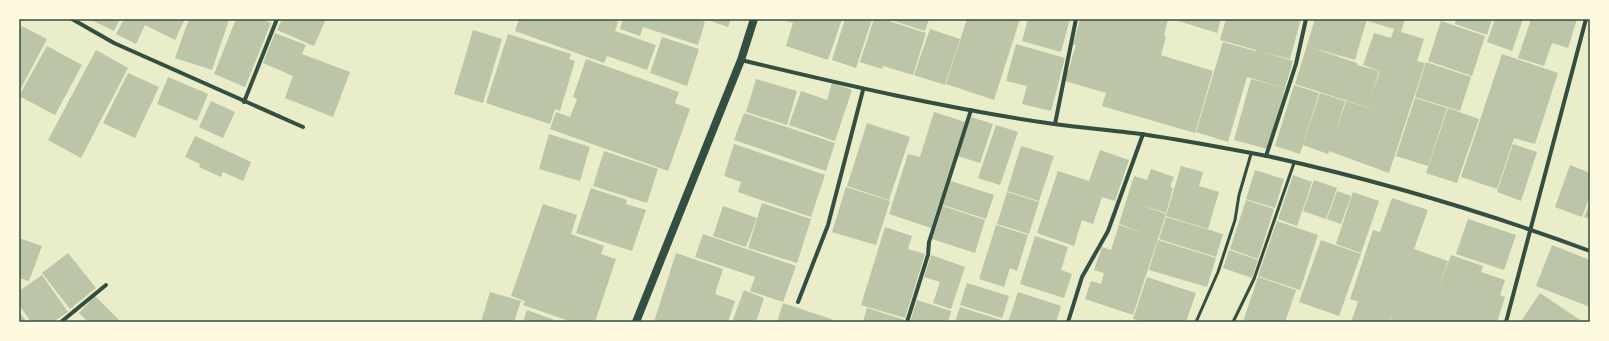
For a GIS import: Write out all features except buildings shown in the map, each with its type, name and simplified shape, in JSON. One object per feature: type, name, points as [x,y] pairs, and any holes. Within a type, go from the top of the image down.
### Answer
[{"type":"main road","points":[[636,322],[741,60],[754,19]]},
{"type":"street","points":[[72,19],[114,43],[303,128]]},
{"type":"street","points":[[244,102],[277,19]]},
{"type":"street","points":[[1055,124],[1076,19]]},
{"type":"street","points":[[1266,156],[1296,64],[1306,19]]},
{"type":"street","points":[[1506,322],[1529,229],[1586,19]]},
{"type":"street","points":[[741,60],[863,90],[971,110],[1055,124],[1143,134],[1266,156],[1376,182],[1529,229],[1590,251]]},
{"type":"street","points":[[798,302],[828,225],[863,90]]},
{"type":"street","points":[[907,322],[928,255],[929,242],[971,110]]},
{"type":"street","points":[[1068,322],[1082,277],[1108,231],[1143,134]]},
{"type":"street","points":[[61,322],[106,285]]},
{"type":"lane","points":[[1196,322],[1218,272],[1235,220],[1240,194],[1252,154]]},
{"type":"lane","points":[[1233,322],[1254,279],[1294,163]]}]
